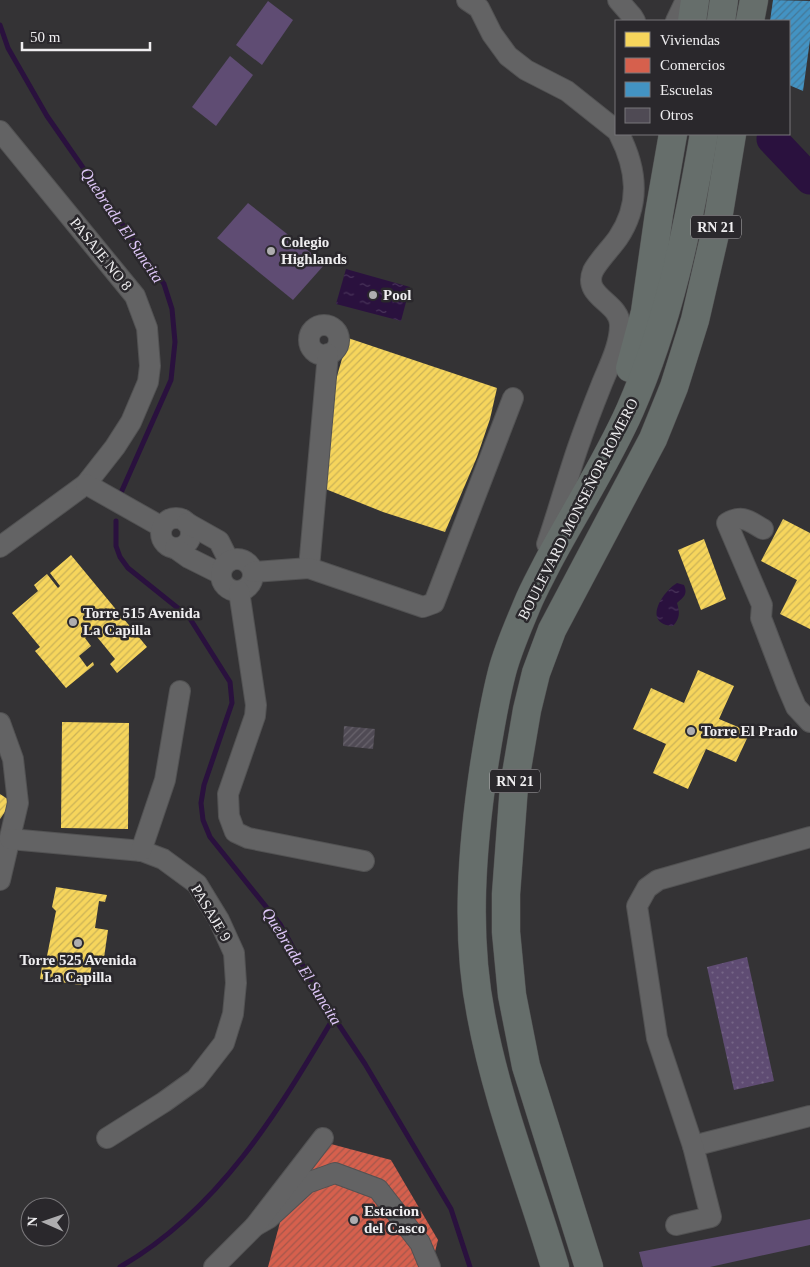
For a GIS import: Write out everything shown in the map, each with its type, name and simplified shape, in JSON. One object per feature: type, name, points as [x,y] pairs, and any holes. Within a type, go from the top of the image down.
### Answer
[{"type":"highway","points":[[692,20],[695,0]]},
{"type":"highway","points":[[721,20],[724,0]]},
{"type":"highway","points":[[750,20],[754,0]]},
{"type":"highway","points":[[592,481],[626,380],[645,312],[673,135]]},
{"type":"highway","name":"BOULEVARD MONSEÑOR ROMERO","points":[[555,1267],[506,1118],[482,1024],[474,972],[473,876],[475,834],[482,775],[502,670],[528,601],[629,411],[665,317],[689,219],[704,135]]},
{"type":"highway","name":"RN 21","points":[[589,1267],[526,1066],[512,995],[506,932],[506,894],[514,786],[527,710],[536,673],[549,639],[653,439],[674,387],[695,320],[717,225],[732,135]]},
{"type":"street","points":[[467,0],[479,8],[492,34],[508,56],[526,70],[567,91],[615,129]]},
{"type":"street","points":[[618,0],[634,20]]},
{"type":"street","points":[[676,20],[686,0]]},
{"type":"street","name":"PASAJE NO 8","points":[[0,131],[135,296],[147,328],[150,366],[148,382],[131,422],[86,484],[0,547]]},
{"type":"street","points":[[528,601],[578,447],[616,344],[620,324],[617,314],[596,294],[591,284],[593,271],[621,234],[632,211],[634,191],[632,166],[619,135]]},
{"type":"street","points":[[309,568],[328,354]]},
{"type":"street","points":[[253,572],[309,568],[423,607],[434,603],[513,398]]},
{"type":"street","points":[[86,484],[162,527]]},
{"type":"street","points":[[187,523],[179,518],[165,522],[161,532],[166,545],[175,548],[189,558],[225,567],[240,559],[249,564],[253,572],[251,583],[239,591],[227,588],[222,579],[225,567],[219,541],[187,523]]},
{"type":"street","points":[[764,529],[744,518],[734,519],[727,523],[762,605],[762,618],[786,686],[796,706],[810,722]]},
{"type":"street","points":[[175,548],[188,542],[190,532],[187,523]]},
{"type":"street","points":[[239,591],[256,705],[255,716],[228,794],[228,816],[235,832],[248,838],[364,861]]},
{"type":"street","points":[[141,851],[165,780],[180,691]]},
{"type":"street","points":[[0,723],[13,759],[18,803],[0,880]]},
{"type":"street","points":[[676,1225],[710,1217],[693,1146],[657,1038],[637,906],[647,888],[658,880],[810,837]]},
{"type":"street","name":"PASAJE 9","points":[[10,839],[141,851],[163,859],[197,884],[219,920],[234,953],[236,983],[233,1014],[224,1042],[196,1079],[107,1138]]},
{"type":"street","points":[[693,1146],[810,1116]]},
{"type":"street","points":[[214,1267],[255,1226],[323,1138]]},
{"type":"street","points":[[255,1226],[268,1218],[307,1183],[335,1174],[378,1188],[420,1244],[430,1267]]},
{"type":"shaded area","points":[[268,1],[293,20],[262,65],[236,45]]},
{"type":"shaded area","points":[[230,56],[253,75],[216,126],[192,107]]},
{"type":"shaded area","name":"Colegio Highlands","points":[[248,203],[325,264],[293,300],[217,238]]},
{"type":"shaded area","points":[[747,957],[774,1081],[734,1090],[707,967]]},
{"type":"shaded area","points":[[810,1219],[810,1245],[710,1267],[643,1267],[639,1252]]},
{"type":"water","name":"Pool","points":[[346,269],[410,287],[401,321],[336,304]]},
{"type":"water","points":[[677,583],[684,585],[685,593],[677,603],[679,615],[673,626],[658,620],[657,614],[661,600],[671,587]]},
{"type":"building: Viviendas","points":[[348,338],[497,388],[490,419],[477,457],[445,532],[383,512],[318,486],[333,390]]},
{"type":"building: Viviendas","points":[[783,519],[810,533],[810,629],[780,614],[797,580],[761,561]]},
{"type":"building: Viviendas","points":[[704,539],[726,599],[701,610],[678,550]]},
{"type":"building: Viviendas","name":"Torre 515 Avenida La Capilla","points":[[71,555],[147,647],[117,673],[110,664],[115,659],[93,632],[85,638],[91,646],[79,656],[87,667],[93,662],[94,665],[66,688],[35,651],[40,647],[12,613],[38,591],[34,585],[47,574],[58,588],[60,586],[50,573]]},
{"type":"building: Viviendas","name":"Torre El Prado","points":[[698,670],[734,686],[719,719],[750,732],[736,762],[706,749],[688,789],[653,773],[666,744],[633,729],[651,688],[684,703]]},
{"type":"building: Viviendas","points":[[62,722],[129,723],[128,829],[61,828]]},
{"type":"building: Viviendas","points":[[0,794],[12,802],[0,819]]},
{"type":"building: Viviendas","name":"Torre 525 Avenida La Capilla","points":[[56,887],[107,895],[105,902],[99,901],[95,928],[108,930],[104,958],[93,956],[90,976],[94,976],[94,979],[89,978],[88,986],[40,979],[43,959],[47,956],[56,911],[52,907]]},
{"type":"building: Comercios","name":"Estacion del Casco","points":[[331,1144],[391,1160],[438,1240],[431,1267],[268,1267],[286,1200]]},
{"type":"building: Escuelas","points":[[773,0],[810,1],[810,40],[803,91],[790,85],[790,20],[770,20]]},
{"type":"building: Otros","points":[[344,726],[375,729],[373,749],[343,746]]},
{"type":"waterway","name":"Quebrada El Suncita","points":[[0,25],[8,48],[47,116],[164,284],[172,309],[175,342],[171,380],[120,495]]},
{"type":"waterway","points":[[772,139],[810,179]]},
{"type":"waterway","name":"Quebrada El Suncita","points":[[116,521],[116,546],[120,557],[128,568],[189,617],[230,682],[232,703],[204,785],[201,803],[203,820],[210,837],[280,924],[319,995],[365,1064],[451,1209],[470,1267]]},
{"type":"waterway","points":[[120,1267],[155,1244],[187,1217],[216,1188],[268,1123],[334,1017]]},
{"type":"place","name":"Colegio Highlands","points":[[271,251]]},
{"type":"place","name":"Pool","points":[[373,295]]},
{"type":"place","name":"Torre 515 Avenida La Capilla","points":[[73,622]]},
{"type":"place","name":"Torre El Prado","points":[[691,731]]},
{"type":"place","name":"Torre 525 Avenida La Capilla","points":[[78,943]]},
{"type":"place","name":"Estacion del Casco","points":[[354,1220]]}]
